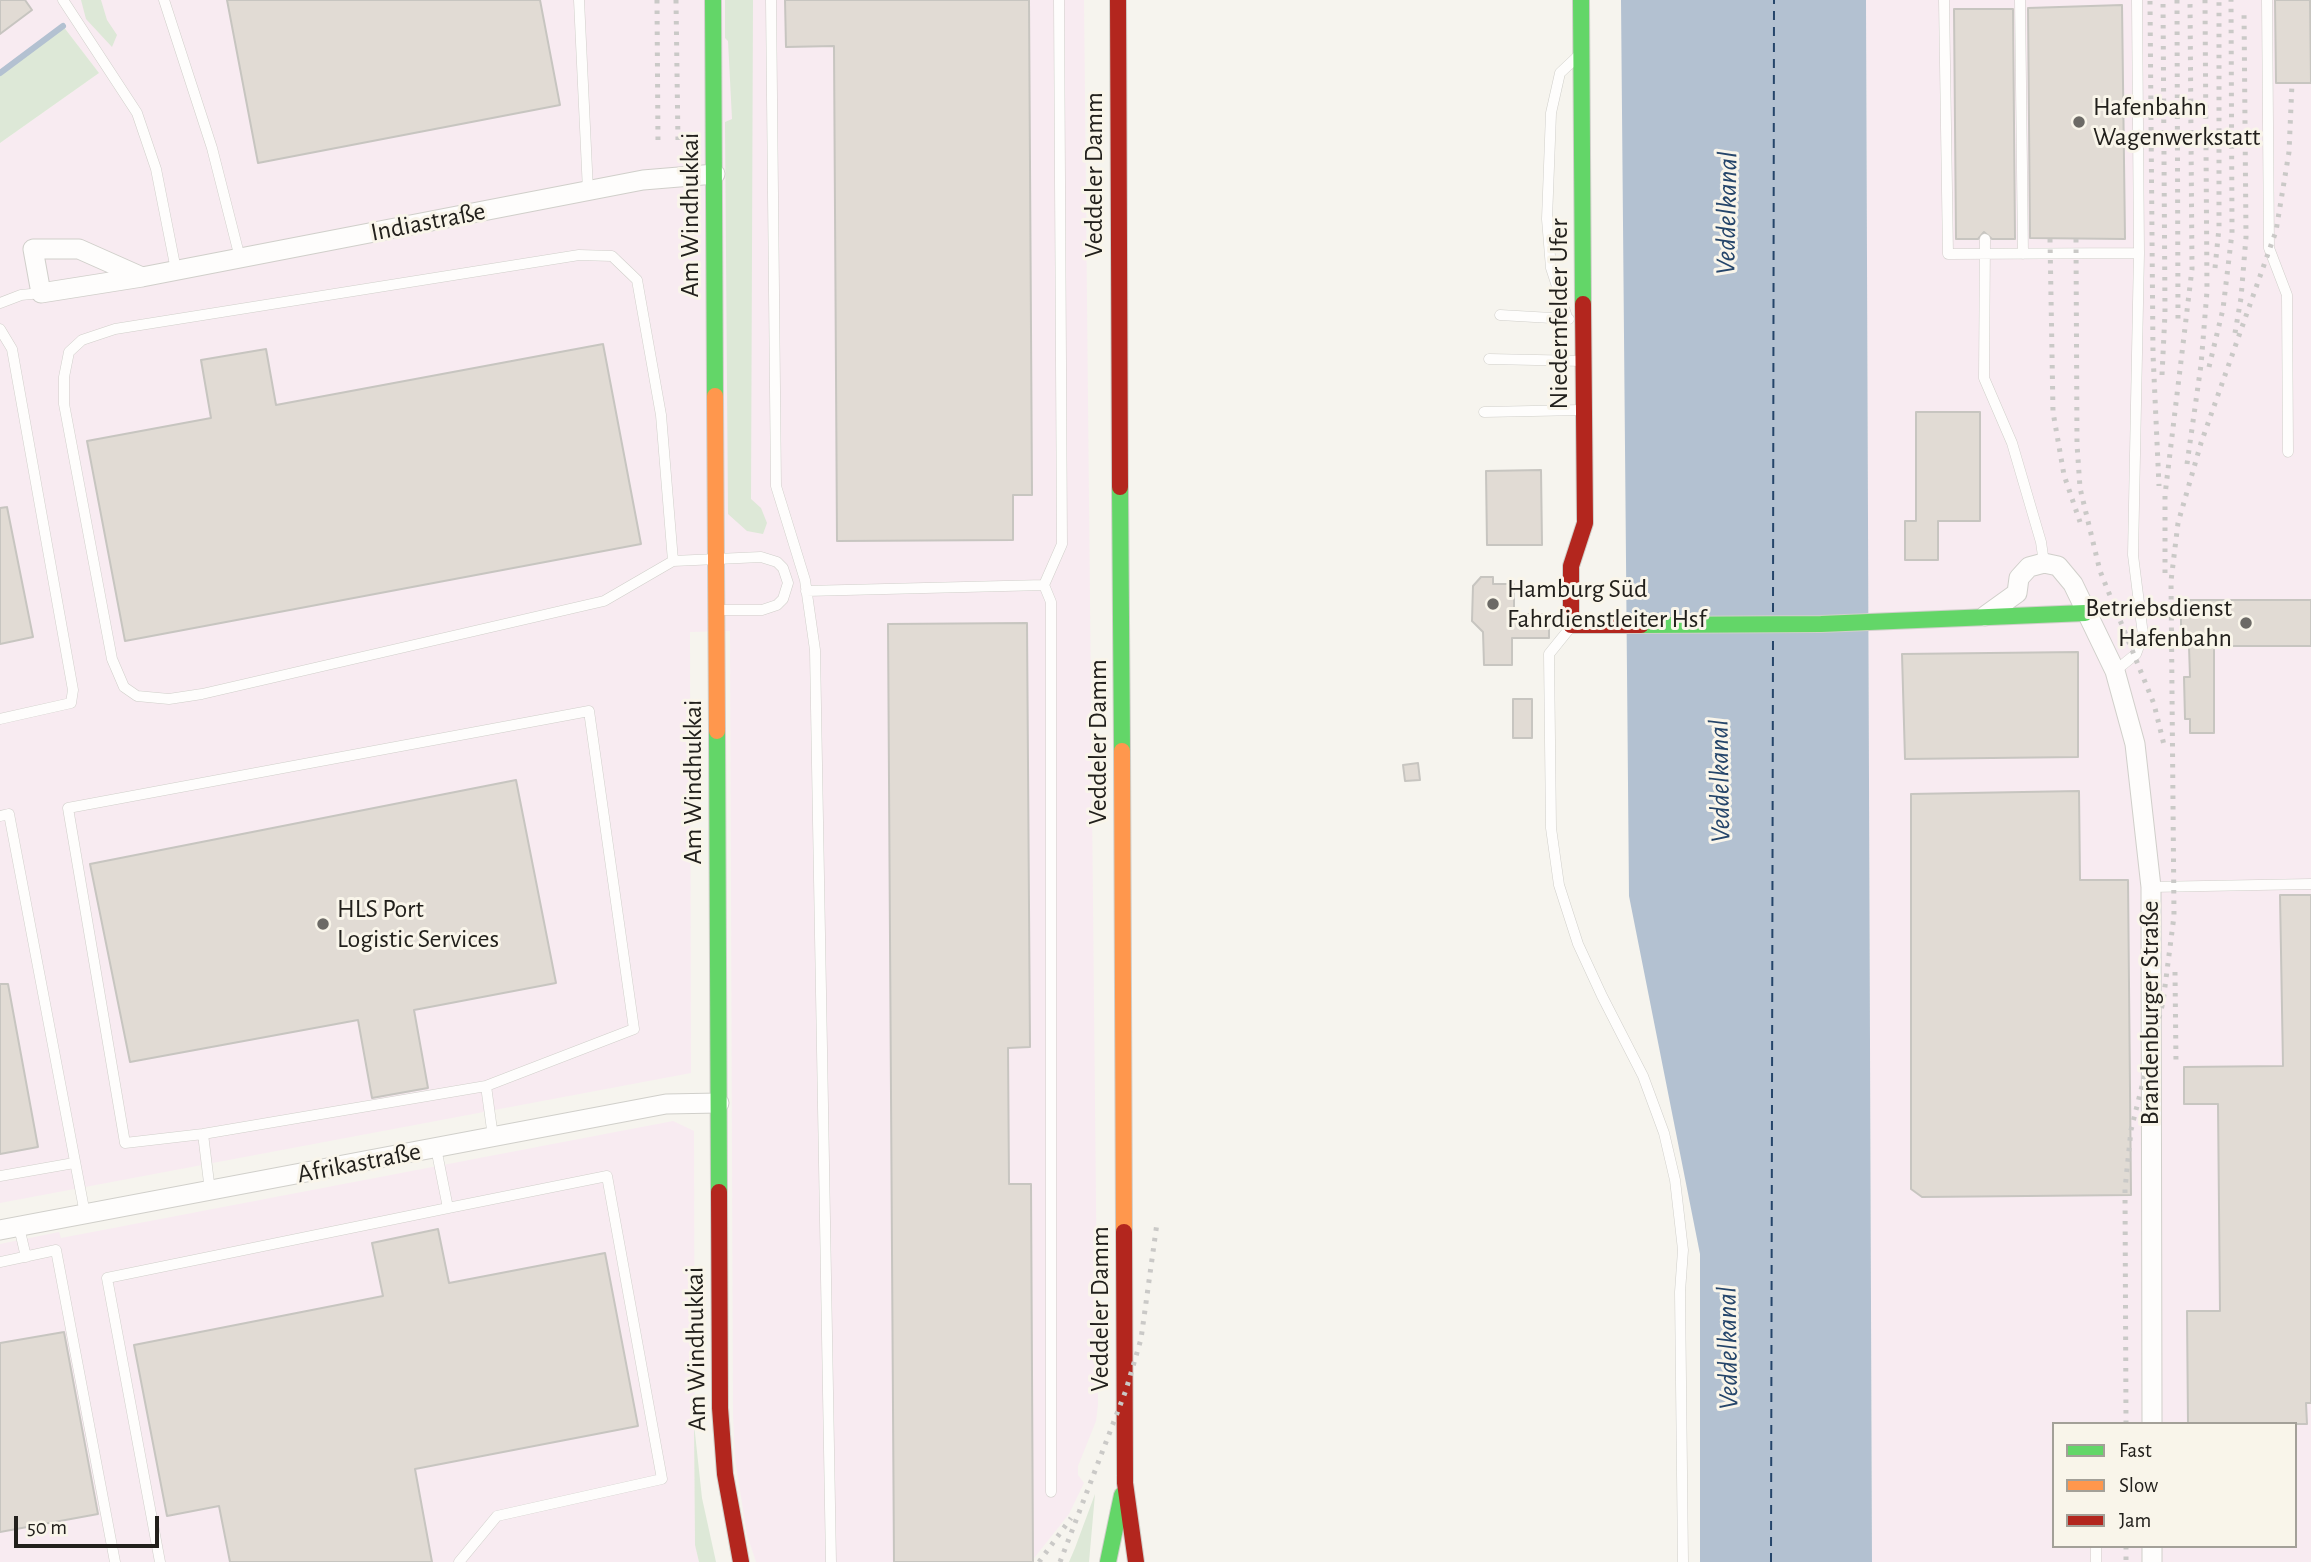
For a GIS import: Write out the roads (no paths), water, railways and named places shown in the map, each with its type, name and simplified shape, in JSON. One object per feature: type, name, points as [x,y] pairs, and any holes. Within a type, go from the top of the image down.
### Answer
[{"type":"street","name":"Am Windhukkai","points":[[713,0],[722,1435],[729,1499],[741,1562]]},
{"type":"street","name":"Veddeler Damm","points":[[1118,0],[1125,1483],[1136,1562]]},
{"type":"street","name":"Niedernfelder Ufer","points":[[1571,625],[1571,566],[1585,523],[1581,0]]},
{"type":"street","name":"Indiastraße","points":[[41,293],[142,277],[643,180],[715,174]]},
{"type":"street","points":[[41,293],[33,249],[79,248],[142,277]]},
{"type":"street","name":"Brandenburger Straße","points":[[2044,563],[2058,566],[2073,584],[2115,671],[2135,744],[2151,887],[2152,1422]]},
{"type":"street","points":[[2033,615],[2017,593],[2019,578],[2029,567],[2044,563]]},
{"type":"street","points":[[1984,617],[2017,593]]},
{"type":"street","points":[[1571,625],[1898,621],[2085,613]]},
{"type":"street","name":"Afrikastraße","points":[[10,1229],[666,1104],[719,1103]]},
{"type":"street","name":"Veddeler Damm","points":[[1108,1562],[1125,1483]]},
{"type":"lane","points":[[63,0],[137,113],[156,169],[176,270]]},
{"type":"lane","points":[[164,0],[212,148],[240,258]]},
{"type":"lane","points":[[579,0],[588,191]]},
{"type":"lane","points":[[771,0],[776,486],[804,580],[815,650],[831,1562]]},
{"type":"lane","points":[[1051,1492],[1051,602],[1044,585],[1062,544],[1059,0]]},
{"type":"lane","points":[[1944,0],[1948,254],[2139,253]]},
{"type":"lane","points":[[2020,0],[2023,254]]},
{"type":"lane","points":[[2115,671],[2136,654],[2143,635],[2133,555],[2139,253],[2137,0]]},
{"type":"lane","points":[[2267,0],[2269,248],[2287,295],[2288,452]]},
{"type":"lane","points":[[1567,317],[1551,268],[1547,219],[1551,113],[1560,73],[1569,62],[1581,54]]},
{"type":"lane","points":[[1986,239],[1984,378],[2012,443],[2041,542],[2044,563]]},
{"type":"lane","points":[[673,561],[661,415],[637,280],[612,256],[579,255],[114,330],[82,340],[69,352],[64,377],[64,404],[112,659],[124,687],[137,696],[169,699],[202,694],[604,601],[673,561],[769,558],[783,568],[788,583],[783,599],[770,609],[716,610]]},
{"type":"lane","points":[[0,303],[21,295],[41,293]]},
{"type":"lane","points":[[1500,315],[1567,317],[1583,327]]},
{"type":"lane","points":[[0,329],[12,349],[73,690],[71,703],[0,719]]},
{"type":"lane","points":[[1489,359],[1584,361]]},
{"type":"lane","points":[[1484,412],[1584,410]]},
{"type":"lane","points":[[788,583],[804,580]]},
{"type":"lane","points":[[806,591],[1044,585]]},
{"type":"lane","points":[[1571,625],[1549,654],[1551,828],[1559,885],[1578,944],[1643,1076],[1664,1133],[1675,1180],[1683,1251],[1680,1292],[1683,1562]]},
{"type":"lane","points":[[589,711],[634,1030],[486,1086],[203,1134],[125,1143],[68,808],[589,711]]},
{"type":"lane","points":[[0,816],[9,814],[85,1214]]},
{"type":"lane","points":[[2151,887],[2311,884]]},
{"type":"lane","points":[[486,1086],[493,1137]]},
{"type":"lane","points":[[203,1134],[209,1191]]},
{"type":"lane","points":[[436,1148],[448,1208]]},
{"type":"lane","points":[[0,1176],[74,1163]]},
{"type":"lane","points":[[160,1562],[107,1278],[607,1176],[662,1479],[497,1516],[459,1562]]},
{"type":"lane","points":[[10,1229],[26,1256]]},
{"type":"lane","points":[[0,1262],[56,1250],[114,1562]]},
{"type":"water","name":"Veddelkanal","points":[[1621,0],[1866,0],[1872,1562],[1700,1562],[1700,1254],[1629,896]]},
{"type":"waterway","points":[[0,73],[63,26]]},
{"type":"railway","points":[[657,0],[658,145]]},
{"type":"railway","points":[[676,0],[678,143]]},
{"type":"railway","points":[[2162,375],[2165,313],[2163,0]]},
{"type":"railway","points":[[2177,0],[2178,321]]},
{"type":"railway","points":[[2165,573],[2165,495],[2192,269],[2190,0]]},
{"type":"railway","points":[[2187,464],[2201,365],[2207,291],[2205,0]]},
{"type":"railway","points":[[2215,268],[2219,228],[2219,0]]},
{"type":"railway","points":[[2209,367],[2223,309],[2232,233],[2231,0]]},
{"type":"railway","points":[[2150,1],[2153,354],[2159,486]]},
{"type":"railway","points":[[2235,333],[2246,237],[2244,9]]},
{"type":"railway","points":[[2126,1422],[2125,1189],[2131,1130],[2163,1002],[2174,916],[2171,581],[2178,523],[2201,443],[2276,231],[2289,152],[2292,83]]},
{"type":"railway","points":[[2050,239],[2053,412],[2064,475],[2080,522]]},
{"type":"railway","points":[[2076,239],[2077,444],[2080,488],[2100,571],[2154,704],[2165,749]]},
{"type":"railway","points":[[2175,972],[2176,1063]]},
{"type":"railway","points":[[1060,1562],[1126,1390],[1141,1339],[1157,1223]]},
{"type":"railway","points":[[1039,1562],[1071,1518]]},
{"type":"railway","points":[[2126,1548],[2126,1562]]},
{"type":"place","name":"Hafenbahn Wagenwerkstatt","points":[[2079,122]]},
{"type":"place","name":"Hamburg Süd Fahrdienstleiter Hsf","points":[[1493,604]]},
{"type":"place","name":"Betriebsdienst Hafenbahn","points":[[2246,623]]},
{"type":"place","name":"HLS Port Logistic Services","points":[[323,924]]}]
